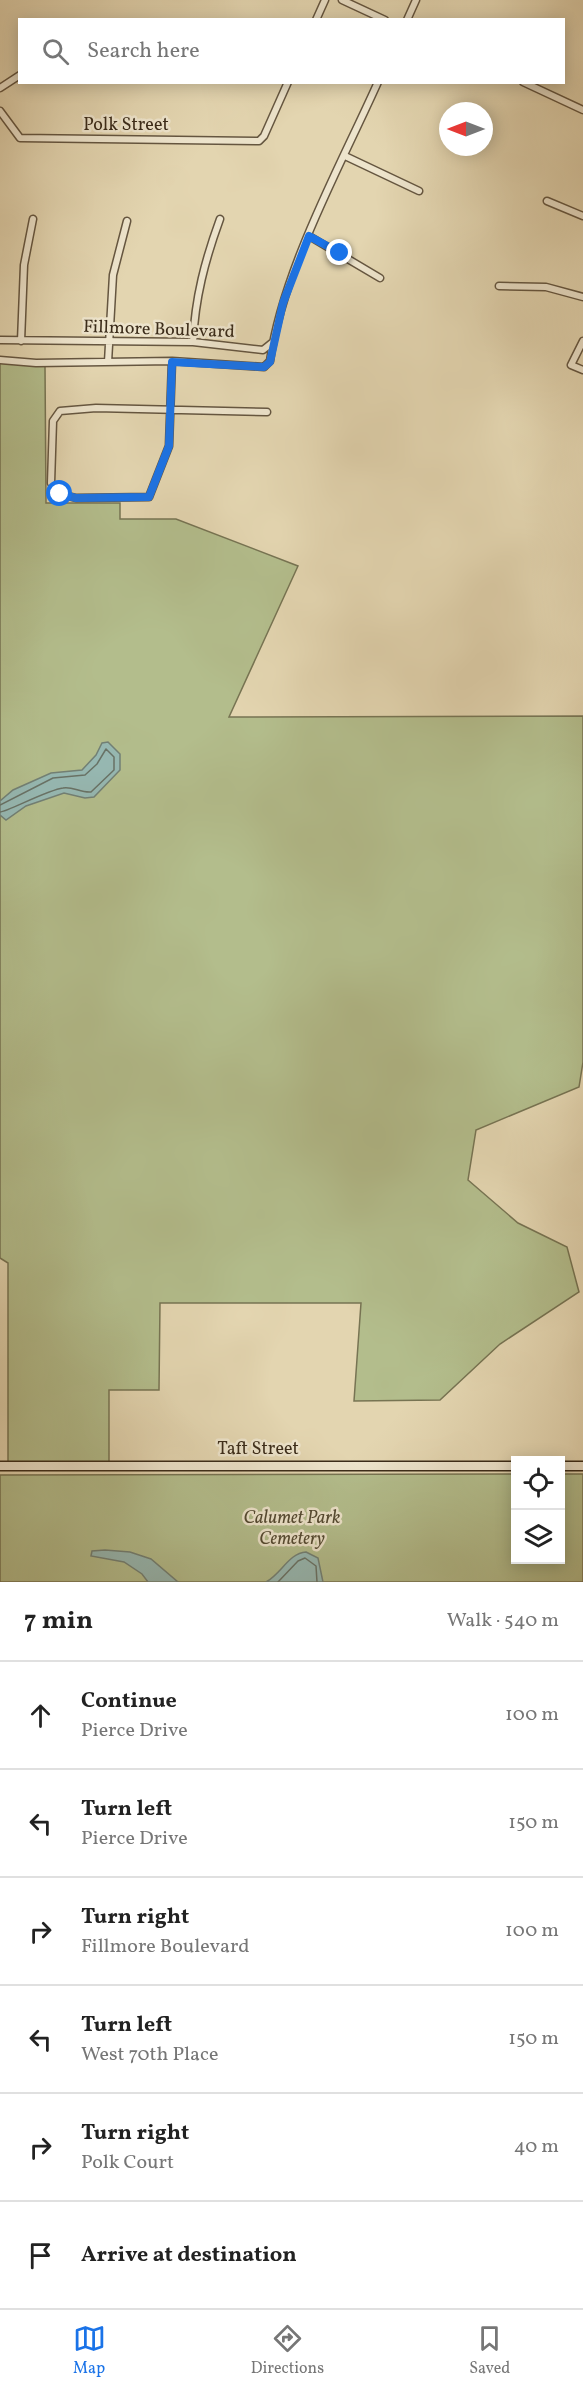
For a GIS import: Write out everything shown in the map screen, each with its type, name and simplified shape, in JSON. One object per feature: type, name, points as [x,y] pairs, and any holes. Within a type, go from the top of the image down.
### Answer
[{"type":"main road","name":"Taft Street","points":[[0,1466],[511,1466]]},
{"type":"main road","points":[[565,1466],[583,1466]]},
{"type":"street","points":[[317,18],[325,0]]},
{"type":"street","points":[[342,0],[381,18]]},
{"type":"street","points":[[408,18],[416,0]]},
{"type":"street","points":[[0,88],[18,76]]},
{"type":"street","name":"Polk Street","points":[[0,111],[20,138],[259,141],[264,136],[287,84]]},
{"type":"street","points":[[273,341],[283,303],[309,236],[377,84]]},
{"type":"street","points":[[527,84],[583,110]]},
{"type":"street","points":[[345,156],[419,191]]},
{"type":"street","points":[[547,201],[583,216]]},
{"type":"street","points":[[21,341],[24,265],[33,219]]},
{"type":"street","points":[[193,342],[195,305],[207,253],[220,219]]},
{"type":"street","points":[[108,362],[113,275],[127,221]]},
{"type":"street","points":[[309,236],[380,278]]},
{"type":"street","points":[[499,286],[546,287],[583,297]]},
{"type":"street","name":"Fillmore Boulevard","points":[[0,340],[193,342],[263,350],[273,341]]},
{"type":"street","name":"Fillmore Boulevard","points":[[0,360],[36,363],[172,362],[264,367],[270,362],[273,341]]},
{"type":"street","points":[[583,341],[571,366],[583,370]]},
{"type":"street","points":[[172,362],[171,409],[169,446],[149,497],[141,499],[76,498],[60,494],[51,483],[52,421],[60,411],[71,408],[171,409],[267,412]]},
{"type":"green space","points":[[0,363],[45,366],[46,503],[120,503],[120,519],[176,519],[298,566],[229,717],[583,716],[583,1062],[579,1087],[476,1130],[468,1180],[518,1223],[567,1247],[579,1292],[500,1344],[440,1400],[354,1401],[361,1303],[160,1303],[159,1390],[109,1390],[109,1463],[8,1464],[8,1263],[0,1258]]},
{"type":"green space","name":"Calumet Park Cemetery","points":[[511,1474],[511,1564],[565,1564],[565,1474],[583,1474],[583,1582],[0,1582],[0,1475]]},
{"type":"water","points":[[108,742],[120,754],[120,770],[94,797],[85,798],[64,793],[26,806],[6,820],[0,815],[0,801],[13,790],[51,773],[82,770],[96,755],[102,743]]},
{"type":"water","points":[[92,1551],[130,1552],[151,1559],[178,1582],[148,1582],[142,1574],[124,1562],[91,1556]]},
{"type":"water","points":[[306,1552],[318,1558],[323,1582],[266,1582],[295,1556]]},
{"type":"route","points":[[60,494],[76,498],[141,499],[149,497],[157,471],[169,446],[172,362],[264,367],[270,362],[283,303],[309,236],[340,253]]}]
